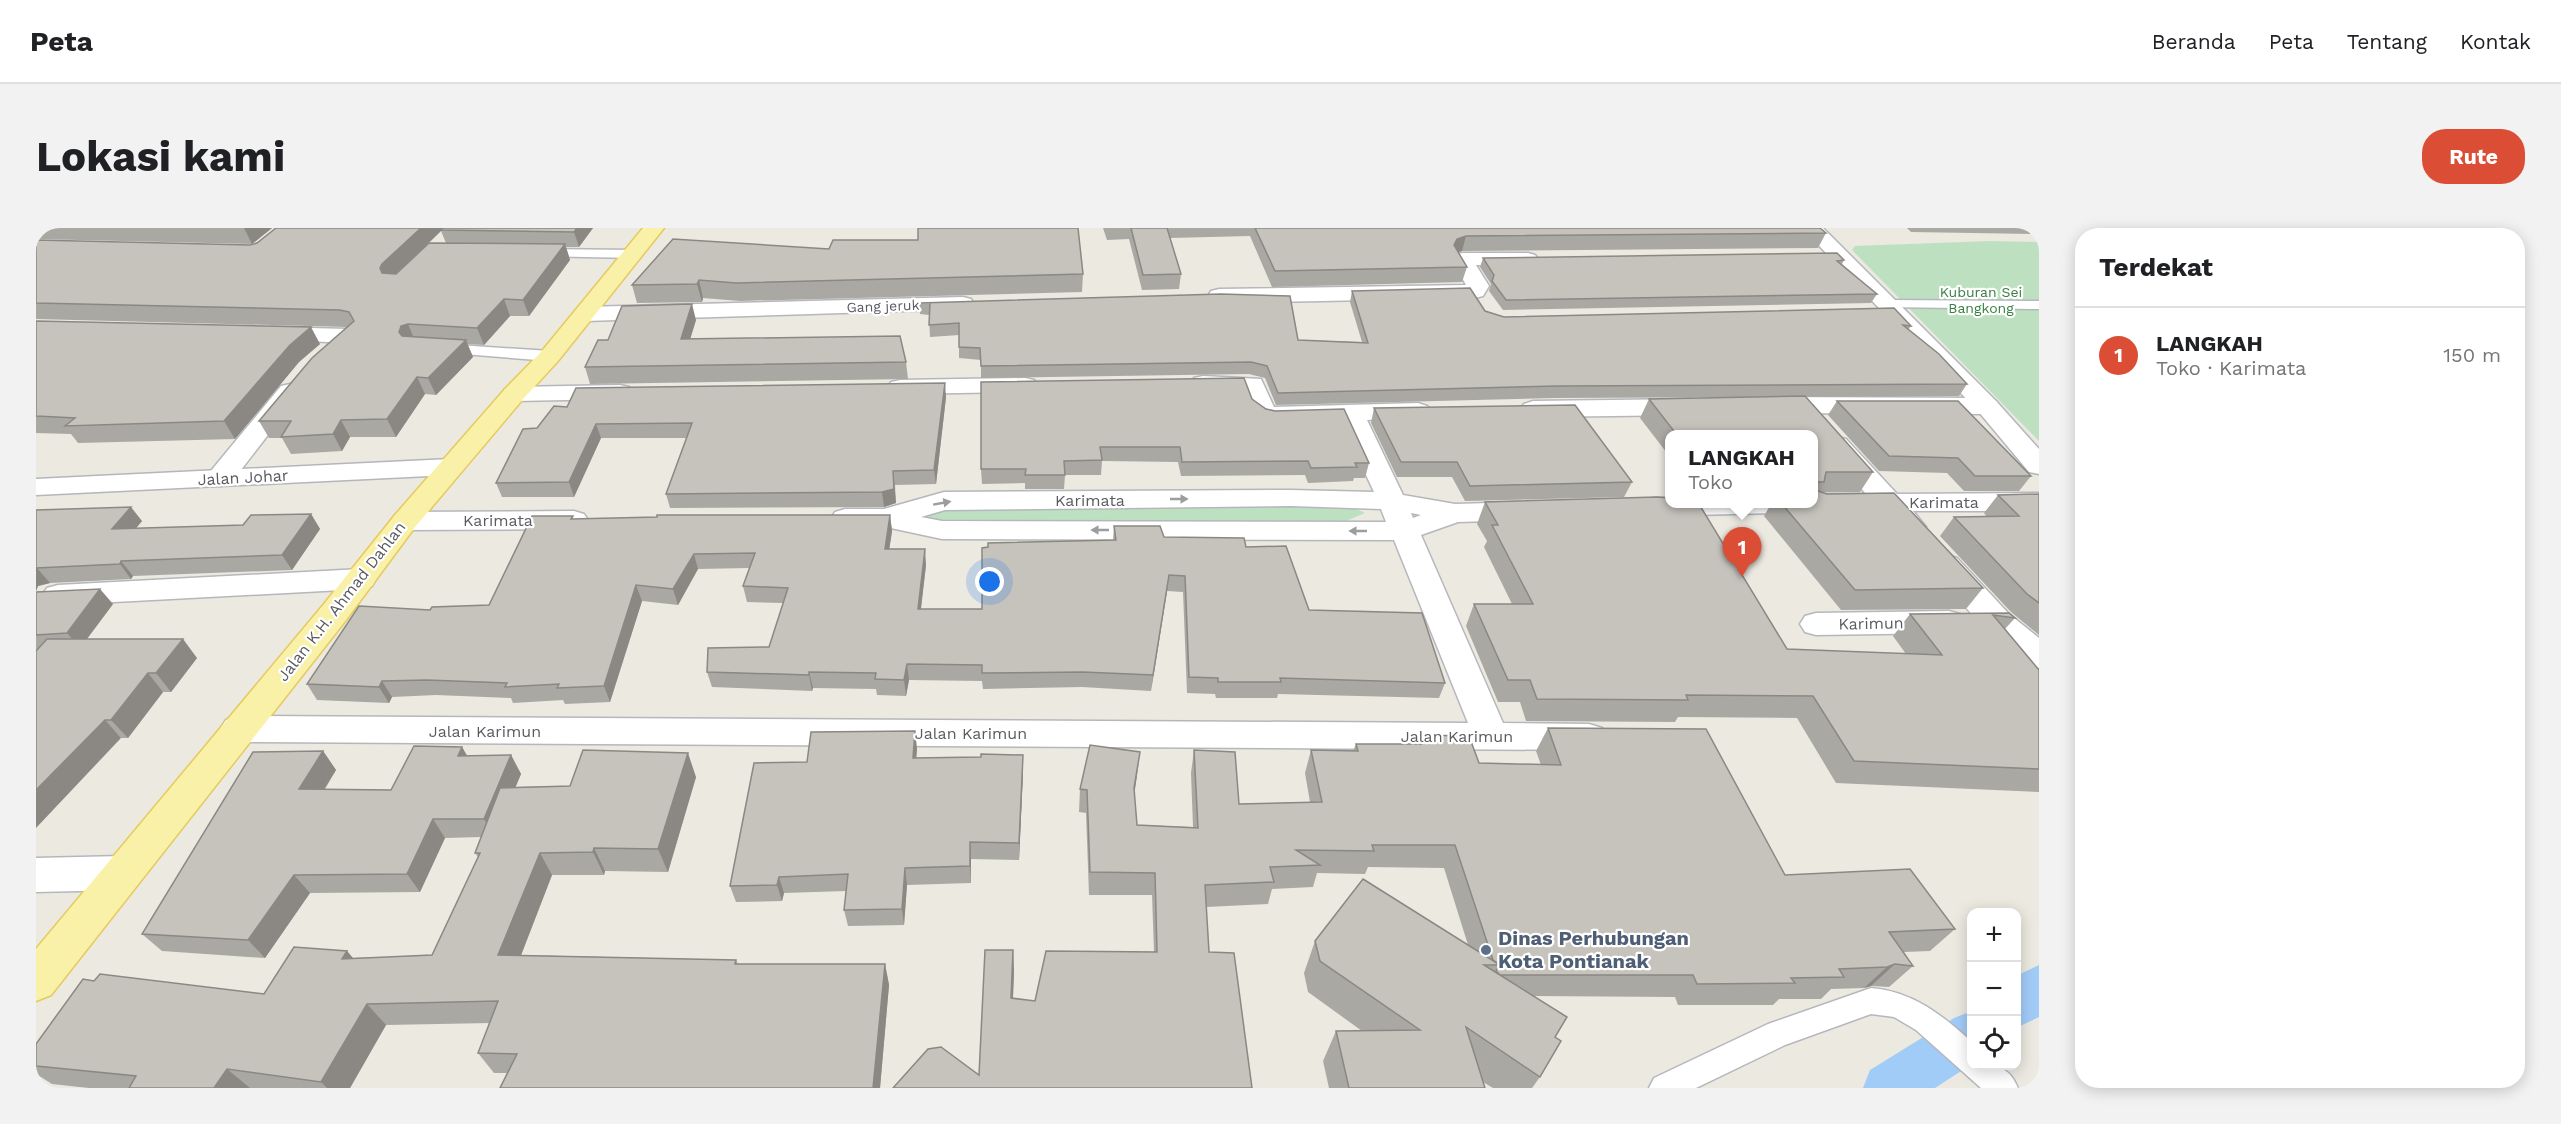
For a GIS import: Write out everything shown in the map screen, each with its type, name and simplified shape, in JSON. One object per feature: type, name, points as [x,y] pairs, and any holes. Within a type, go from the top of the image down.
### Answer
[{"type":"main road","name":"Jalan K.H. Ahmad Dahlan","points":[[36,981],[361,579],[405,521],[514,394],[550,356],[654,228]]},
{"type":"street","points":[[1812,228],[1828,256],[1987,406],[2038,464]]},
{"type":"street","points":[[1193,297],[1480,299],[1478,286],[1462,259],[1553,259]]},
{"type":"street","name":"Gang jeruk","points":[[585,314],[979,303]]},
{"type":"street","points":[[220,478],[310,369],[348,336],[255,334]]},
{"type":"street","points":[[1180,383],[1254,384],[1263,412],[1272,415],[1445,411]]},
{"type":"street","points":[[871,387],[1050,384]]},
{"type":"street","points":[[514,394],[645,391]]},
{"type":"street","points":[[1504,410],[1802,405],[1987,406]]},
{"type":"street","points":[[1802,405],[1998,622],[2039,656]]},
{"type":"street","points":[[1350,412],[1392,501],[1491,736]]},
{"type":"street","name":"Jalan Johar","points":[[36,487],[450,467]]},
{"type":"street","name":"Karimata","points":[[815,518],[885,518],[944,501],[1291,498],[1392,501],[1455,513],[1551,510]]},
{"type":"street","name":"Karimata","points":[[1818,503],[2039,502]]},
{"type":"street","points":[[1623,508],[1665,507]]},
{"type":"street","points":[[885,518],[942,530],[1405,531],[1455,513]]},
{"type":"street","name":"Karimata","points":[[405,521],[604,519]]},
{"type":"street","points":[[50,595],[361,579]]},
{"type":"street","name":"Karimun","points":[[1816,624],[1998,622]]},
{"type":"street","name":"Jalan Karimun","points":[[238,729],[1620,737]]},
{"type":"street","points":[[36,875],[123,873]]},
{"type":"lane","points":[[526,253],[634,254]]},
{"type":"lane","points":[[1884,309],[2039,305]]},
{"type":"lane","points":[[427,348],[550,356]]},
{"type":"lane","points":[[1664,1088],[1778,1034],[1871,1001],[1885,1000],[1903,1006],[1932,1026],[1967,1057]]},
{"type":"lane","points":[[1983,1070],[2003,1088]]},
{"type":"green space","name":"Kuburan Sei Bangkong","points":[[1990,241],[2039,242],[2039,441],[1852,250],[1855,246]]},
{"type":"green space","points":[[1344,503],[1365,513],[1346,521],[951,525],[922,517],[951,507]]},
{"type":"building","points":[[276,228],[421,228],[380,268],[382,273],[396,274],[429,243],[565,244],[523,300],[504,299],[477,328],[408,324],[401,326],[399,332],[402,336],[466,340],[428,378],[417,377],[387,419],[341,420],[333,434],[281,437],[291,421],[259,421],[312,358],[354,321],[349,312],[36,303],[36,240],[250,245],[257,243]]},
{"type":"building","points":[[443,228],[577,228],[574,232],[441,230]]},
{"type":"building","points":[[918,228],[1078,228],[1083,274],[736,283],[699,280],[697,284],[632,285],[673,239],[829,249],[833,240],[918,240]]},
{"type":"building","points":[[1131,228],[1167,228],[1181,274],[1143,275]]},
{"type":"building","points":[[1255,228],[1820,228],[1826,233],[1466,236],[1457,239],[1454,245],[1467,267],[1275,271]]},
{"type":"building","points":[[1837,253],[1844,260],[1837,261],[1877,294],[1506,300],[1492,281],[1494,275],[1483,258]]},
{"type":"building","points":[[1470,288],[1485,311],[1504,317],[1894,308],[1911,326],[1903,325],[1939,354],[1967,384],[1559,386],[1278,393],[1267,366],[1251,362],[981,366],[980,348],[959,347],[959,323],[929,325],[930,303],[919,303],[1221,294],[1290,296],[1298,340],[1368,343],[1352,291]]},
{"type":"building","points":[[692,304],[681,339],[900,336],[906,362],[585,367],[598,340],[608,340],[622,306]]},
{"type":"building","points":[[36,321],[311,327],[290,345],[224,421],[65,426],[75,418],[36,416]]},
{"type":"building","points":[[1244,378],[1252,399],[1266,409],[1275,411],[1344,409],[1369,463],[1355,463],[1357,467],[1311,468],[1308,461],[1182,462],[1180,447],[1100,447],[1102,460],[1064,461],[1065,475],[1025,475],[1026,469],[981,469],[981,382]]},
{"type":"building","points":[[945,383],[934,470],[893,471],[894,489],[882,492],[666,494],[692,423],[596,424],[569,482],[496,483],[523,429],[537,428],[554,406],[567,407],[576,388]]},
{"type":"building","points":[[1805,396],[1873,472],[1826,472],[1824,482],[1818,482],[1818,430],[1673,430],[1649,399]]},
{"type":"building","points":[[1837,401],[1958,401],[2031,476],[1975,476],[1958,458],[1889,456]]},
{"type":"building","points":[[1575,405],[1632,482],[1470,486],[1457,462],[1401,462],[1374,408]]},
{"type":"building","points":[[1818,491],[1827,494],[1894,493],[1983,588],[1855,590],[1785,508],[1818,508]]},
{"type":"building","points":[[2039,494],[2039,603],[2027,594],[1954,517],[2019,516],[1998,495]]},
{"type":"building","points":[[1657,497],[1665,498],[1665,508],[1701,508],[1787,649],[1942,655],[1910,614],[2009,613],[2015,618],[1993,615],[2039,670],[2039,769],[1854,761],[1813,696],[1686,695],[1688,700],[1537,699],[1530,680],[1508,680],[1474,604],[1533,604],[1492,525],[1498,525],[1485,502]]},
{"type":"building","points":[[131,507],[112,529],[243,525],[251,515],[311,514],[282,555],[121,561],[120,564],[36,568],[36,510]]},
{"type":"building","points":[[657,515],[890,515],[885,549],[925,549],[918,609],[982,609],[982,548],[988,547],[988,543],[1116,540],[1114,526],[1160,526],[1164,537],[1244,538],[1246,547],[1286,546],[1309,610],[1422,613],[1445,683],[1280,678],[1281,682],[1218,682],[1218,678],[1189,677],[1185,576],[1169,575],[1153,675],[1083,672],[982,673],[982,665],[907,664],[904,680],[875,679],[876,673],[809,672],[809,675],[707,672],[708,648],[769,647],[788,588],[743,586],[755,553],[694,554],[673,589],[636,585],[604,686],[557,688],[559,684],[505,687],[507,683],[427,680],[382,681],[379,687],[307,684],[359,606],[430,610],[432,607],[489,605],[532,516],[573,516],[571,519],[657,517]]},
{"type":"building","points":[[100,589],[67,633],[36,635],[36,592]]},
{"type":"building","points":[[47,639],[183,639],[156,673],[148,673],[111,720],[105,720],[36,790],[36,651]]},
{"type":"building","points":[[1548,728],[1706,729],[1785,875],[1910,869],[1955,929],[1889,932],[1913,966],[1895,964],[1887,967],[1839,969],[1844,977],[1791,978],[1795,983],[1697,984],[1693,975],[1500,975],[1496,971],[1500,965],[1493,960],[1455,845],[1372,845],[1374,851],[1296,850],[1320,865],[1270,867],[1274,882],[1205,885],[1209,952],[1234,953],[1252,1088],[893,1088],[928,1049],[941,1047],[979,1075],[985,950],[1013,950],[1011,998],[1035,1001],[1046,951],[1157,952],[1155,873],[1090,872],[1087,790],[1080,789],[1090,745],[1140,752],[1134,788],[1137,825],[1198,828],[1194,750],[1235,752],[1239,804],[1322,802],[1311,750],[1358,751],[1356,744],[1422,744],[1419,735],[1469,736],[1479,763],[1561,765]]},
{"type":"building","points":[[915,731],[913,758],[981,757],[981,754],[1023,755],[1019,843],[970,842],[970,866],[905,868],[902,909],[844,910],[848,874],[779,877],[777,885],[730,886],[754,763],[807,762],[811,732]]},
{"type":"building","points":[[414,746],[462,747],[458,756],[511,755],[484,819],[433,819],[407,874],[294,875],[248,940],[142,934],[253,752],[323,751],[299,789],[391,790]]},
{"type":"building","points":[[583,750],[688,753],[658,849],[594,848],[593,852],[540,853],[498,955],[736,960],[735,964],[885,964],[873,1088],[500,1088],[517,1054],[478,1053],[498,1001],[367,1004],[321,1082],[227,1069],[214,1088],[129,1088],[136,1076],[36,1066],[36,1044],[83,979],[94,981],[100,974],[264,994],[294,947],[347,951],[342,959],[432,955],[480,853],[475,853],[500,788],[570,786]]},
{"type":"building","points":[[1363,879],[1500,965],[1484,965],[1567,1017],[1555,1037],[1561,1041],[1540,1077],[1466,1027],[1485,1088],[1349,1088],[1336,1031],[1420,1030],[1320,961],[1315,941]]},
{"type":"waterway","points":[[2021,1001],[2039,988]]},
{"type":"waterway","points":[[1889,1088],[1967,1038]]},
{"type":"place","name":"LANGKAH","points":[[1742,577]]},
{"type":"place","name":"Dinas Perhubungan Kota Pontianak","points":[[1486,950]]}]
